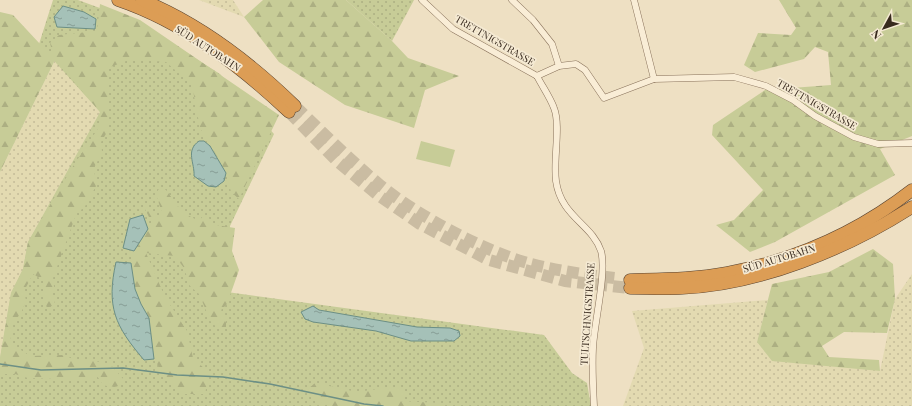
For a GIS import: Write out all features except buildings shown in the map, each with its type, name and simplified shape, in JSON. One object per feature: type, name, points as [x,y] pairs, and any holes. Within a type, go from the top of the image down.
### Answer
[{"type":"highway","name":"SÜD AUTOBAHN","points":[[118,0],[157,16],[219,53],[292,109],[271,82],[222,44],[192,24],[142,0]]},
{"type":"highway","name":"SÜD AUTOBAHN","points":[[912,190],[862,224],[802,252],[727,273],[630,284],[683,288],[751,277],[805,260],[830,250],[869,232],[912,207]]},
{"type":"street","name":"TRETTNIGSTRASSE","points":[[422,0],[453,29],[537,76],[559,66],[576,64],[585,70],[604,98],[654,79],[734,77],[766,86],[793,100],[815,116],[854,137],[878,144],[912,143]]},
{"type":"street","points":[[512,0],[533,20],[552,44],[559,66]]},
{"type":"street","points":[[634,0],[654,79]]},
{"type":"street","name":"TULTSCHNIGSTRASSE","points":[[537,76],[555,108],[557,120],[555,151],[556,181],[558,190],[565,207],[594,238],[601,252],[602,267],[593,348],[594,406]]},
{"type":"shaded area","points":[[199,0],[233,0],[244,17]]},
{"type":"shaded area","points":[[55,60],[100,112],[28,242],[23,269],[11,293],[0,358],[0,172]]},
{"type":"shaded area","points":[[912,274],[912,406],[623,406],[644,348],[632,311],[768,300],[757,342],[880,371],[895,299]]},
{"type":"green space","points":[[53,0],[78,0],[138,22],[220,74],[274,134],[230,226],[227,292],[544,335],[572,373],[587,383],[591,406],[0,406],[0,358],[11,293],[23,269],[28,242],[100,112],[39,44]]},
{"type":"green space","points":[[263,0],[346,0],[392,41],[408,58],[459,76],[425,90],[414,128],[345,105],[279,62],[244,17]]},
{"type":"green space","points":[[346,0],[414,0],[392,41]]},
{"type":"green space","points":[[779,0],[912,0],[912,136],[880,149],[895,175],[775,242],[750,252],[716,225],[734,220],[763,190],[712,135],[713,125],[765,90],[831,85],[828,52],[815,47],[804,59],[755,72],[744,65],[758,33],[791,35],[796,28]]},
{"type":"green space","points":[[100,4],[140,20],[279,115],[239,199],[231,192],[226,172],[200,128],[192,85],[166,62],[131,59],[108,68],[109,129],[101,142],[102,152],[94,168],[96,186],[84,208],[77,212],[53,278],[54,287],[51,297],[55,300],[54,305],[47,308],[43,296],[45,288],[43,280],[33,274],[24,291],[26,301],[21,313],[13,323],[10,343],[30,356],[63,355],[78,361],[85,359],[110,364],[124,380],[120,385],[113,387],[103,385],[97,376],[89,380],[28,378],[15,374],[0,374],[0,358],[11,293],[23,269],[28,242],[72,168],[99,127],[100,112],[55,60],[0,172],[0,12],[13,15],[54,59],[50,43],[59,35],[97,31]]},
{"type":"green space","points":[[421,141],[455,150],[450,167],[416,159]]},
{"type":"green space","points":[[160,187],[166,190],[183,213],[199,221],[204,215],[209,218],[210,224],[235,228],[232,251],[239,270],[227,304],[221,310],[226,319],[226,327],[220,330],[211,322],[199,294],[190,286],[184,268],[175,256],[146,253],[165,297],[187,331],[193,358],[209,373],[205,394],[184,394],[168,382],[154,359],[149,318],[135,289],[131,263],[133,253],[152,223],[144,207],[147,206],[158,219],[162,213],[156,194]]},
{"type":"green space","points":[[873,249],[893,264],[895,299],[887,333],[844,332],[822,346],[829,357],[879,360],[880,371],[772,361],[757,342],[772,284],[829,272]]},
{"type":"green space","points":[[315,383],[357,392],[392,387],[402,390],[404,395],[399,401],[440,403],[442,406],[330,406],[313,400],[308,389]]},
{"type":"water","points":[[63,6],[84,12],[96,19],[95,29],[57,27],[54,17]]},
{"type":"water","points":[[199,141],[204,141],[210,146],[226,173],[224,181],[216,187],[208,186],[194,176],[192,149]]},
{"type":"water","points":[[143,215],[148,229],[134,251],[123,248],[130,219]]},
{"type":"water","points":[[116,262],[131,263],[135,289],[149,318],[154,359],[144,360],[126,337],[115,315],[112,292]]},
{"type":"water","points":[[313,306],[319,310],[417,327],[450,328],[459,331],[460,336],[454,341],[411,341],[376,331],[313,322],[305,319],[301,312]]},
{"type":"waterway","points":[[0,364],[41,370],[123,368],[177,375],[223,377],[270,384],[364,404],[383,406]]},
{"type":"tunnel","points":[[295,106],[348,157],[381,186],[414,209],[453,232],[493,251],[531,264],[552,269],[615,278]]},
{"type":"tunnel","points":[[289,112],[337,161],[378,195],[420,224],[489,260],[565,281],[630,288]]}]
